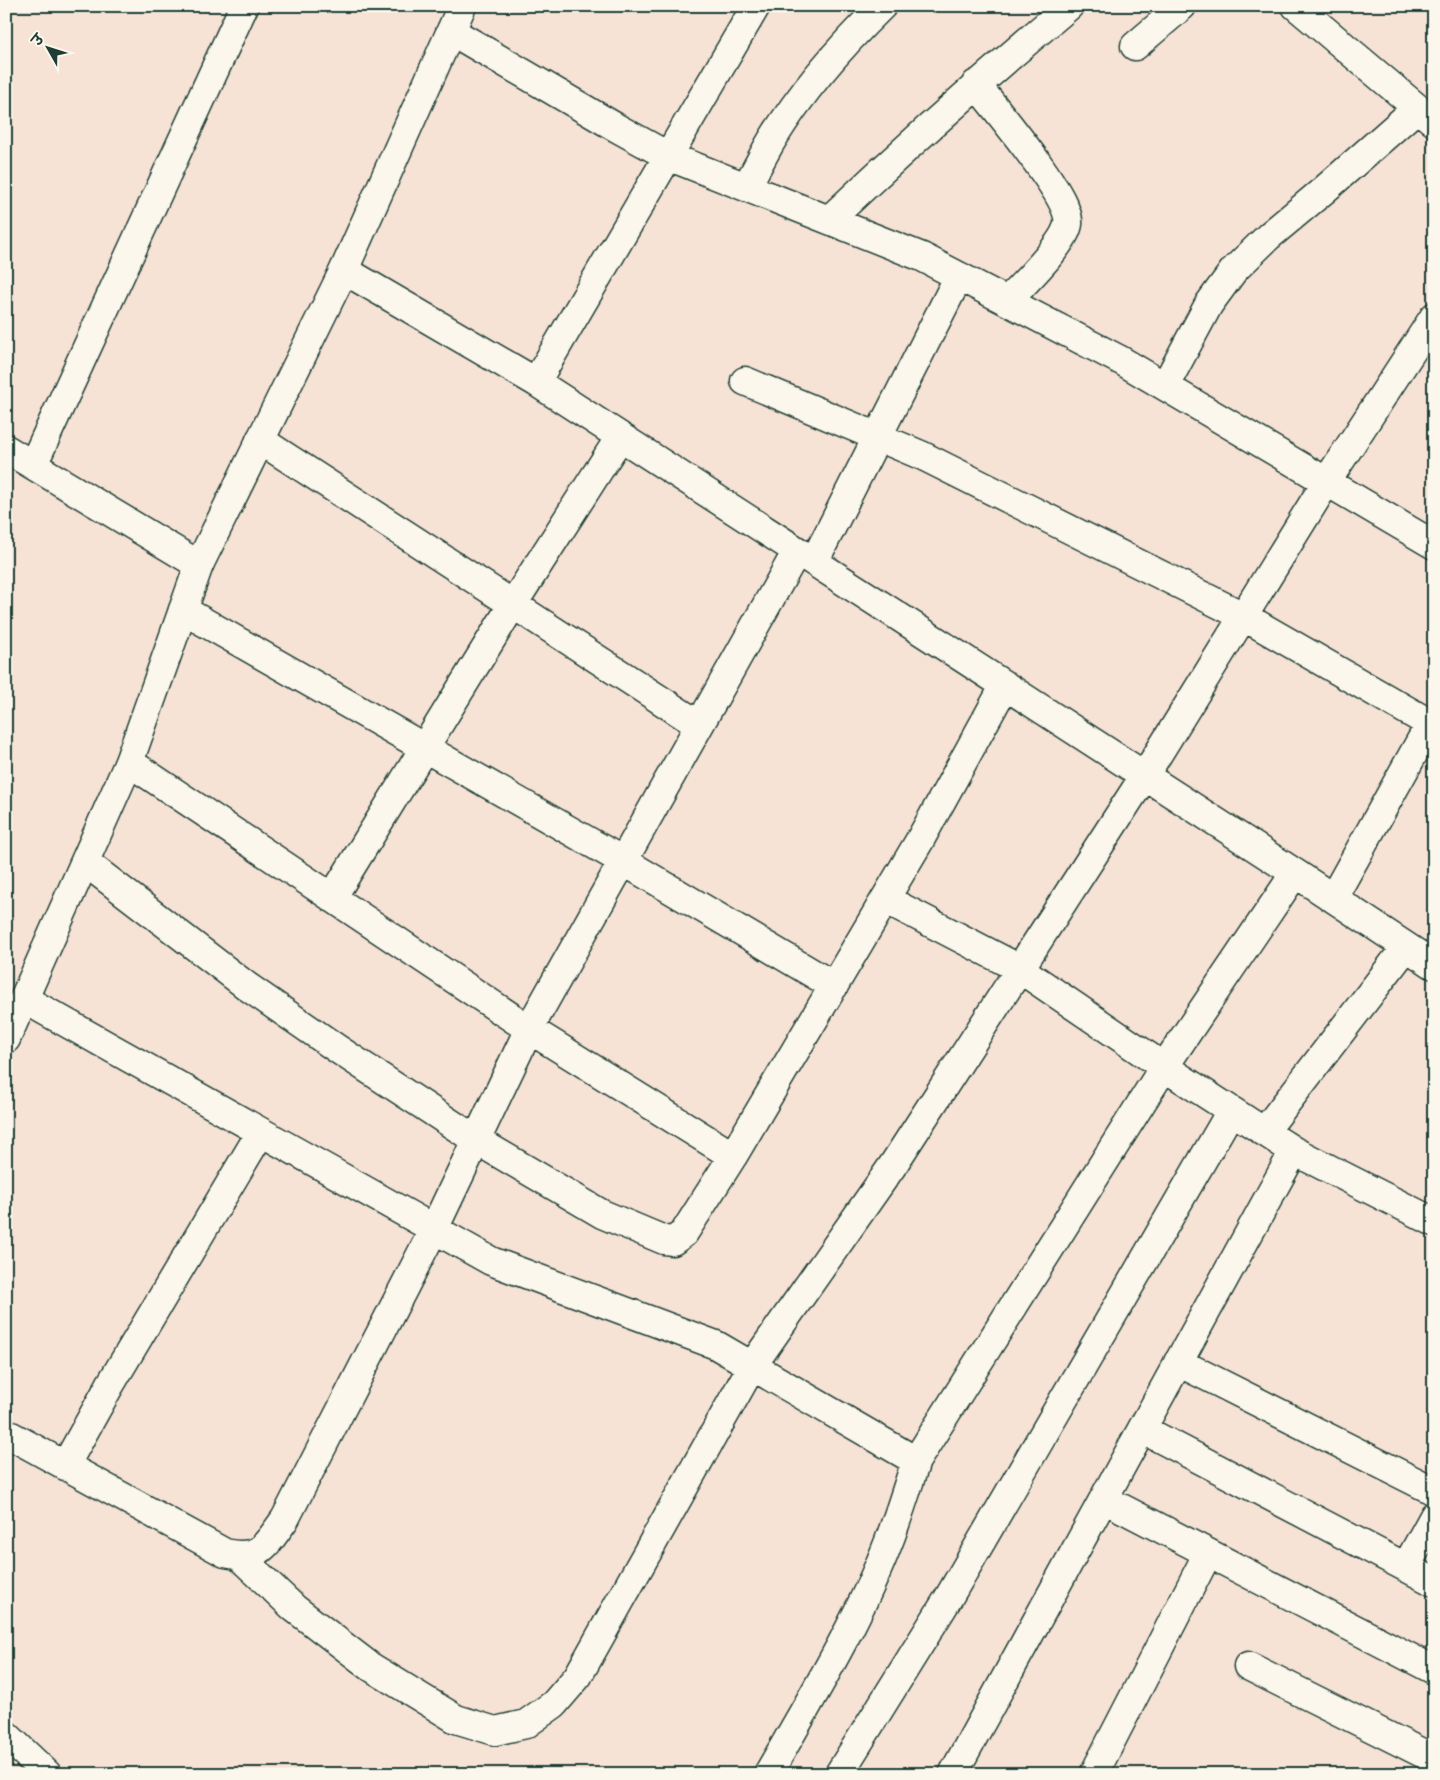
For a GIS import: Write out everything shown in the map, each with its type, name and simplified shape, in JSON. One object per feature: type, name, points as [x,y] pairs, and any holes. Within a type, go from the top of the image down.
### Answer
[{"type":"street","points":[[32,465],[244,6]]},
{"type":"street","points":[[6,1040],[129,762],[199,565],[344,270],[462,6]]},
{"type":"street","points":[[536,382],[756,6]]},
{"type":"street","points":[[746,187],[773,139],[808,90],[852,35],[882,6]]},
{"type":"street","points":[[829,220],[976,84],[1069,6]]},
{"type":"street","points":[[1135,46],[1182,6]]},
{"type":"street","points":[[1165,386],[1209,304],[1234,270],[1269,236],[1324,190],[1425,115],[1296,6]]},
{"type":"street","points":[[451,31],[668,156],[922,257],[1122,361],[1434,545]]},
{"type":"street","points":[[976,84],[1054,185],[1068,217],[1068,223],[1060,242],[1007,302]]},
{"type":"street","points":[[344,270],[536,382],[1295,872],[1434,965]]},
{"type":"street","points":[[6,1433],[225,1554],[239,1556],[256,1553],[267,1544],[285,1518],[434,1229],[529,1029],[699,725],[806,556],[877,436],[959,276]]},
{"type":"street","points":[[239,1556],[294,1608],[371,1667],[456,1720],[495,1731],[526,1724],[554,1704],[578,1676],[752,1366],[893,1165],[1145,775],[1326,481],[1434,317]]},
{"type":"street","points":[[745,381],[924,456],[1243,616],[1432,725],[1333,898]]},
{"type":"street","points":[[332,898],[513,604],[620,437]]},
{"type":"street","points":[[260,440],[699,725]]},
{"type":"street","points":[[6,449],[199,565]]},
{"type":"street","points":[[183,610],[623,861],[834,986]]},
{"type":"street","points":[[85,862],[248,987],[476,1140],[602,1214],[664,1240],[673,1241],[684,1233],[733,1156],[920,840],[1005,685]]},
{"type":"street","points":[[129,762],[529,1029],[733,1156]]},
{"type":"street","points":[[768,1774],[853,1621],[889,1541],[916,1461],[1164,1068],[1295,872]]},
{"type":"street","points":[[885,900],[1020,969],[1164,1068],[1294,1151],[1434,1222]]},
{"type":"street","points":[[1264,1132],[1406,947]]},
{"type":"street","points":[[24,999],[491,1261],[716,1345],[916,1461]]},
{"type":"street","points":[[839,1774],[946,1602],[1231,1111]]},
{"type":"street","points":[[65,1466],[110,1385],[262,1132]]},
{"type":"street","points":[[953,1774],[1294,1151]]},
{"type":"street","points":[[1178,1362],[1434,1491]]},
{"type":"street","points":[[1142,1429],[1434,1582]]},
{"type":"street","points":[[1104,1499],[1434,1670]]},
{"type":"street","points":[[1406,1567],[1434,1516]]},
{"type":"street","points":[[1094,1774],[1208,1553]]},
{"type":"street","points":[[1248,1666],[1434,1759]]},
{"type":"street","points":[[6,1735],[47,1774]]}]
